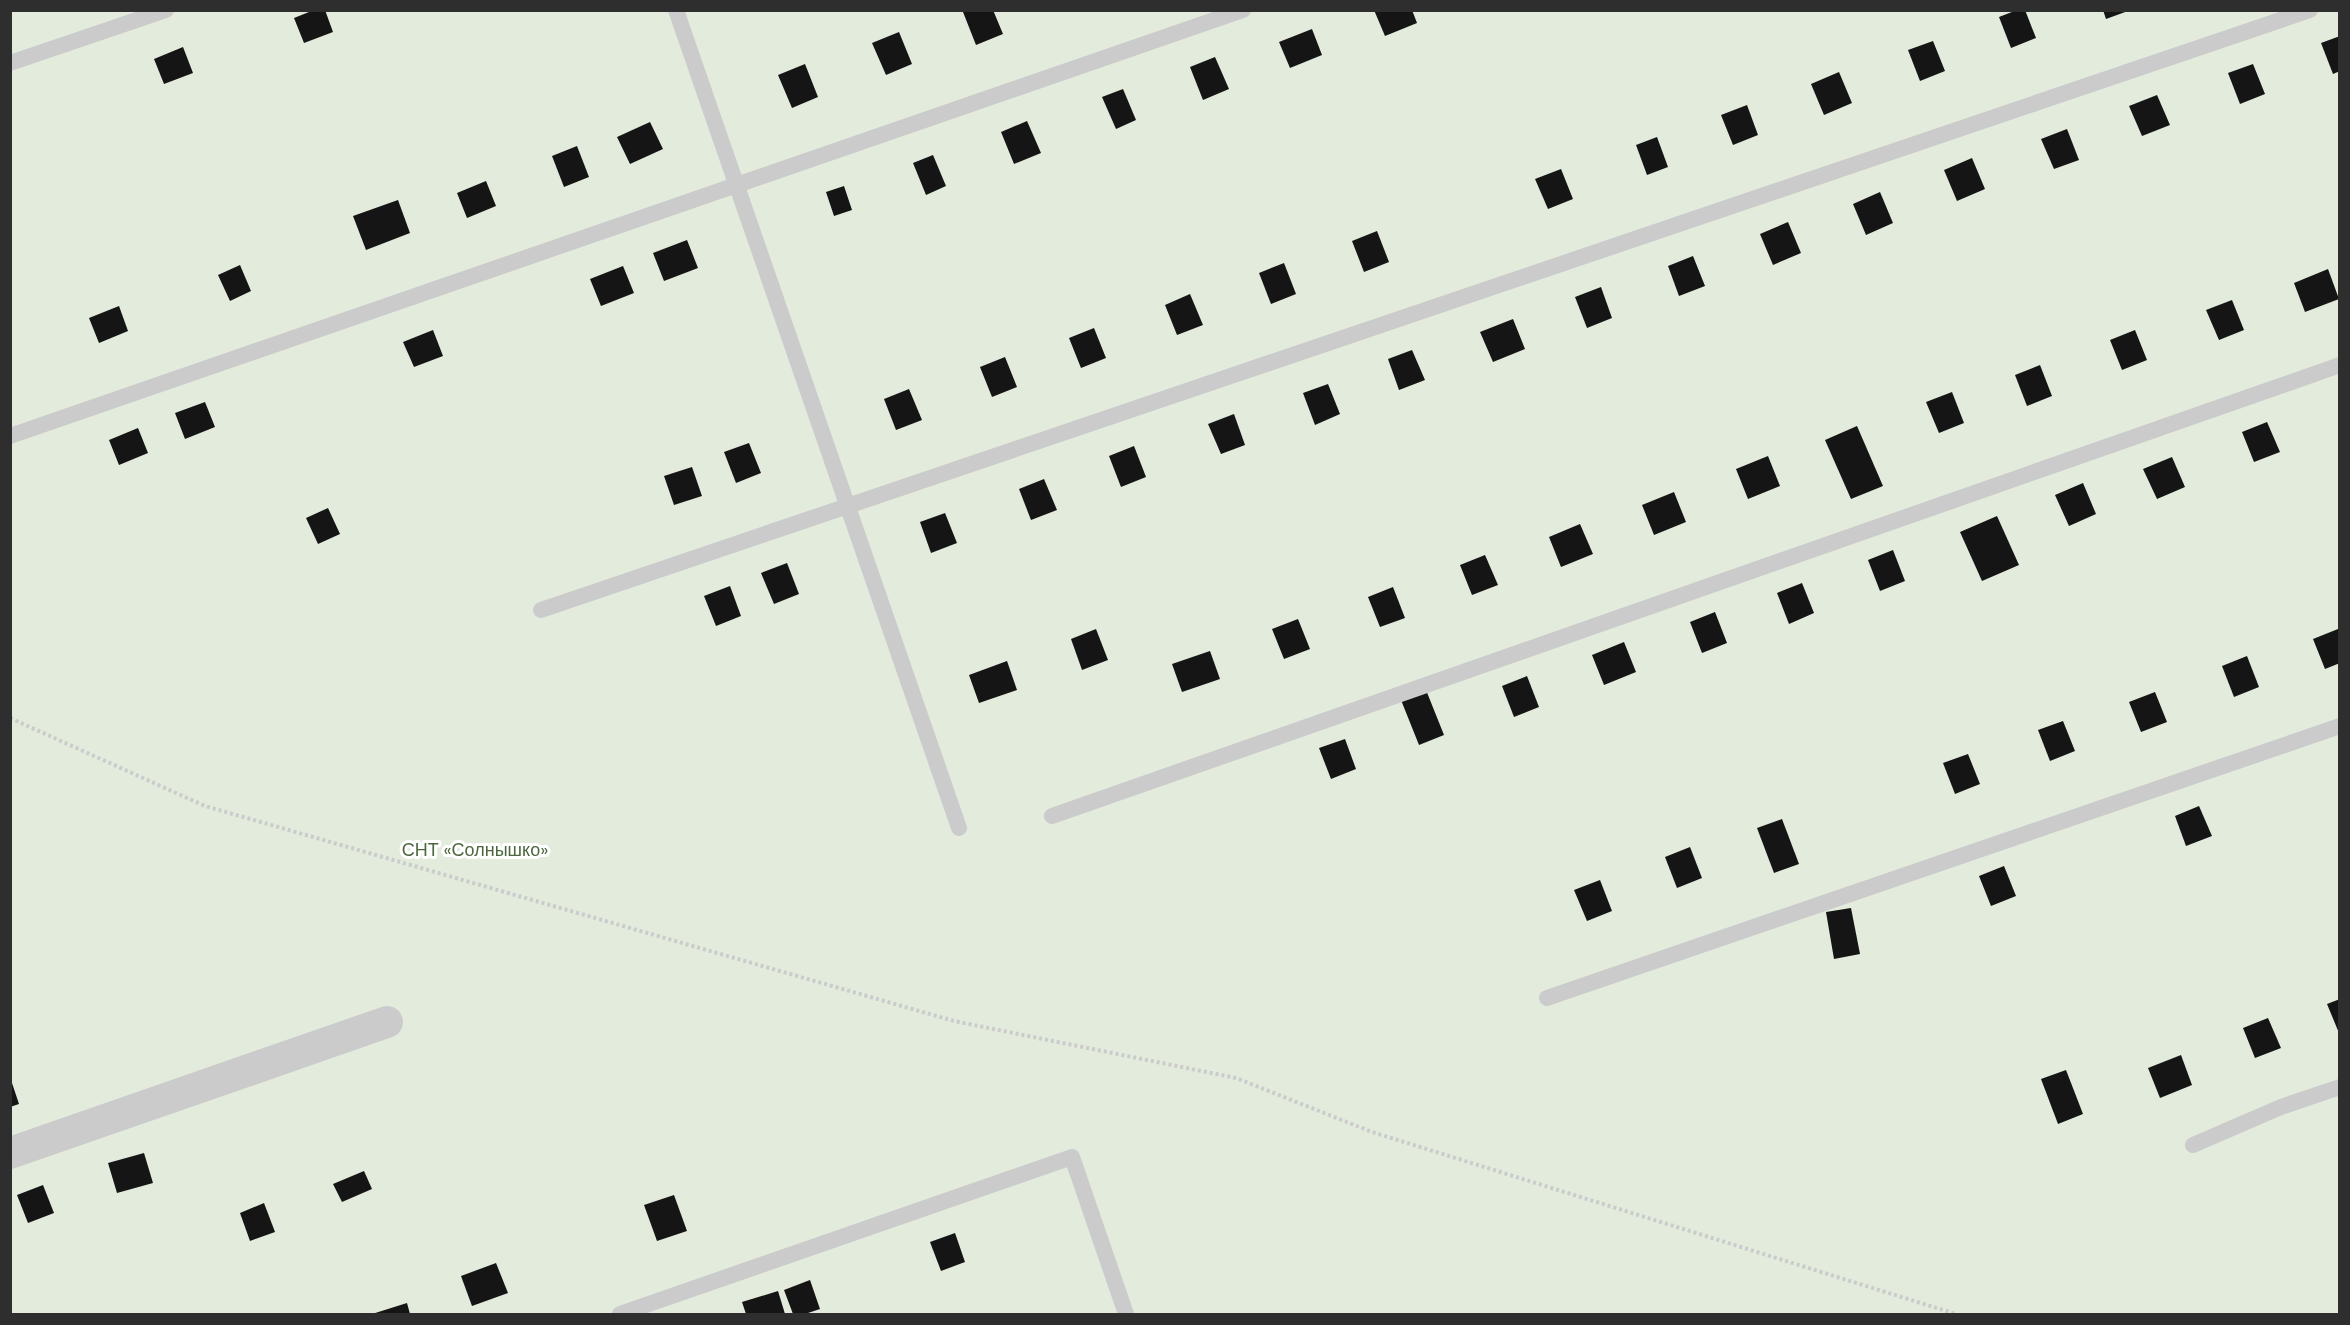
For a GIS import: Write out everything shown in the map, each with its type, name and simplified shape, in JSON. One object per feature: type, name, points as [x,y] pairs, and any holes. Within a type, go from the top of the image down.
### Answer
[{"type":"street","points":[[10,1153],[387,1022]]},
{"type":"lane","points":[[10,63],[166,10]]},
{"type":"lane","points":[[675,10],[958,828]]},
{"type":"lane","points":[[10,436],[1243,10]]},
{"type":"lane","points":[[541,610],[2310,10]]},
{"type":"lane","points":[[1052,816],[2340,365]]},
{"type":"lane","points":[[1547,998],[2340,726]]},
{"type":"lane","points":[[2193,1145],[2281,1107],[2340,1087]]},
{"type":"lane","points":[[620,1314],[1072,1157],[1126,1314]]},
{"type":"path","points":[[10,718],[205,806],[954,1021],[1236,1078],[1372,1132],[1956,1314]]},
{"type":"green space","name":"СНТ «Солнышко»","points":[[10,11],[2339,11],[2339,1314],[11,1314]]},
{"type":"building","points":[[314,10],[325,10],[333,32],[304,43],[294,18]]},
{"type":"building","points":[[993,10],[1003,34],[976,45],[963,12]]},
{"type":"building","points":[[1374,10],[1412,10],[1417,23],[1385,36]]},
{"type":"building","points":[[2017,10],[2025,10],[2036,38],[2011,48],[1999,17]]},
{"type":"building","points":[[2103,10],[2128,10],[2128,11],[2106,19]]},
{"type":"building","points":[[1312,29],[1322,55],[1290,68],[1279,42]]},
{"type":"building","points":[[899,32],[912,64],[886,75],[872,43]]},
{"type":"building","points":[[2340,36],[2340,71],[2333,74],[2321,43]]},
{"type":"building","points":[[1933,41],[1945,71],[1920,81],[1908,50]]},
{"type":"building","points":[[183,47],[193,73],[164,84],[154,59]]},
{"type":"building","points":[[1215,57],[1229,89],[1203,100],[1190,67]]},
{"type":"building","points":[[805,64],[818,97],[792,108],[778,75]]},
{"type":"building","points":[[2253,64],[2265,94],[2240,104],[2228,73]]},
{"type":"building","points":[[1839,72],[1852,103],[1824,115],[1811,84]]},
{"type":"building","points":[[1123,89],[1136,120],[1116,129],[1102,97]]},
{"type":"building","points":[[2157,95],[2170,125],[2142,136],[2129,106]]},
{"type":"building","points":[[1747,105],[1758,135],[1733,145],[1721,115]]},
{"type":"building","points":[[1027,121],[1041,153],[1014,164],[1001,132]]},
{"type":"building","points":[[650,122],[663,149],[630,164],[617,137]]},
{"type":"building","points":[[2067,129],[2079,160],[2054,169],[2041,139]]},
{"type":"building","points":[[1657,137],[1668,167],[1647,175],[1636,145]]},
{"type":"building","points":[[577,146],[589,177],[564,187],[552,156]]},
{"type":"building","points":[[933,155],[946,186],[926,195],[913,163]]},
{"type":"building","points":[[1972,158],[1985,189],[1957,201],[1944,170]]},
{"type":"building","points":[[1561,169],[1573,199],[1548,209],[1535,179]]},
{"type":"building","points":[[486,181],[496,206],[467,218],[457,193]]},
{"type":"building","points":[[844,186],[852,210],[834,216],[826,192]]},
{"type":"building","points":[[1880,192],[1893,223],[1866,235],[1853,204]]},
{"type":"building","points":[[398,200],[410,233],[366,250],[353,216]]},
{"type":"building","points":[[1788,222],[1801,253],[1773,265],[1760,234]]},
{"type":"building","points":[[1377,231],[1389,262],[1364,272],[1352,241]]},
{"type":"building","points":[[687,240],[698,268],[664,281],[653,253]]},
{"type":"building","points":[[1693,256],[1705,286],[1679,296],[1668,266]]},
{"type":"building","points":[[1284,263],[1296,294],[1271,304],[1259,273]]},
{"type":"building","points":[[240,265],[251,291],[230,301],[218,275]]},
{"type":"building","points":[[623,266],[634,293],[601,306],[590,279]]},
{"type":"building","points":[[2328,269],[2339,299],[2305,312],[2294,283]]},
{"type":"building","points":[[1601,287],[1612,318],[1587,328],[1575,297]]},
{"type":"building","points":[[1190,294],[1203,325],[1177,335],[1165,305]]},
{"type":"building","points":[[2232,300],[2244,330],[2219,340],[2206,310]]},
{"type":"building","points":[[119,306],[128,331],[99,343],[89,318]]},
{"type":"building","points":[[1513,319],[1525,349],[1493,362],[1480,332]]},
{"type":"building","points":[[1094,328],[1106,358],[1081,368],[1069,338]]},
{"type":"building","points":[[433,330],[443,356],[414,367],[403,342]]},
{"type":"building","points":[[2135,330],[2147,360],[2122,370],[2110,340]]},
{"type":"building","points":[[1412,350],[1425,380],[1399,390],[1388,359]]},
{"type":"building","points":[[1005,357],[1017,387],[992,397],[980,367]]},
{"type":"building","points":[[2040,365],[2052,396],[2027,406],[2015,375]]},
{"type":"building","points":[[1328,384],[1340,414],[1315,425],[1303,393]]},
{"type":"building","points":[[909,389],[922,420],[896,430],[884,399]]},
{"type":"building","points":[[1952,392],[1964,423],[1939,433],[1926,402]]},
{"type":"building","points":[[205,402],[215,427],[185,439],[175,413]]},
{"type":"building","points":[[1234,414],[1245,445],[1221,454],[1208,424]]},
{"type":"building","points":[[2267,422],[2280,452],[2254,462],[2242,432]]},
{"type":"building","points":[[1857,426],[1883,486],[1851,499],[1825,440]]},
{"type":"building","points":[[138,428],[148,453],[119,465],[109,440]]},
{"type":"building","points":[[749,443],[761,473],[736,483],[724,452]]},
{"type":"building","points":[[1134,446],[1146,477],[1121,487],[1109,456]]},
{"type":"building","points":[[1768,456],[1780,486],[1748,499],[1736,469]]},
{"type":"building","points":[[2172,457],[2185,487],[2157,499],[2143,469]]},
{"type":"building","points":[[692,467],[702,496],[674,505],[664,476]]},
{"type":"building","points":[[1044,479],[1057,510],[1031,520],[1019,489]]},
{"type":"building","points":[[2083,483],[2096,514],[2069,526],[2055,495]]},
{"type":"building","points":[[1674,492],[1686,522],[1654,535],[1642,505]]},
{"type":"building","points":[[328,508],[340,534],[318,544],[306,518]]},
{"type":"building","points":[[945,513],[957,543],[931,553],[920,522]]},
{"type":"building","points":[[1997,516],[2019,565],[1982,581],[1960,532]]},
{"type":"building","points":[[1580,524],[1593,554],[1561,567],[1549,537]]},
{"type":"building","points":[[1893,550],[1905,581],[1880,591],[1868,560]]},
{"type":"building","points":[[1485,555],[1498,585],[1472,595],[1460,565]]},
{"type":"building","points":[[787,563],[799,594],[774,604],[761,573]]},
{"type":"building","points":[[1802,583],[1814,613],[1789,624],[1777,593]]},
{"type":"building","points":[[730,586],[741,616],[716,626],[704,596]]},
{"type":"building","points":[[1393,587],[1405,618],[1380,627],[1368,597]]},
{"type":"building","points":[[1715,612],[1727,643],[1702,653],[1690,622]]},
{"type":"building","points":[[1298,619],[1310,649],[1284,659],[1272,629]]},
{"type":"building","points":[[1096,629],[1108,660],[1082,670],[1071,639]]},
{"type":"building","points":[[2338,629],[2340,663],[2325,669],[2313,639]]},
{"type":"building","points":[[1624,642],[1636,672],[1604,685],[1592,655]]},
{"type":"building","points":[[1210,651],[1220,679],[1182,692],[1172,664]]},
{"type":"building","points":[[2247,656],[2259,687],[2234,697],[2222,666]]},
{"type":"building","points":[[1007,661],[1017,690],[979,703],[969,675]]},
{"type":"building","points":[[1527,676],[1539,707],[1514,717],[1502,686]]},
{"type":"building","points":[[1426,690],[1444,735],[1419,745],[1401,700]]},
{"type":"building","points":[[2155,692],[2167,722],[2141,732],[2129,702]]},
{"type":"building","points":[[2063,721],[2075,751],[2050,761],[2038,730]]},
{"type":"building","points":[[1345,739],[1356,769],[1331,779],[1319,748]]},
{"type":"building","points":[[1968,754],[1980,784],[1955,794],[1943,763]]},
{"type":"building","points":[[2199,806],[2212,836],[2186,846],[2175,816]]},
{"type":"building","points":[[1782,819],[1799,864],[1774,873],[1757,828]]},
{"type":"building","points":[[1690,847],[1702,878],[1677,888],[1665,857]]},
{"type":"building","points":[[2004,866],[2016,896],[1991,906],[1979,876]]},
{"type":"building","points":[[1600,880],[1612,911],[1587,921],[1574,890]]},
{"type":"building","points":[[1851,908],[1860,954],[1834,959],[1826,912]]},
{"type":"building","points":[[2340,999],[2340,1033],[2339,1033],[2327,1004]]},
{"type":"building","points":[[2268,1018],[2281,1048],[2255,1058],[2243,1028]]},
{"type":"building","points":[[2181,1055],[2192,1085],[2160,1098],[2148,1068]]},
{"type":"building","points":[[2066,1070],[2083,1114],[2058,1124],[2041,1079]]},
{"type":"building","points":[[10,1077],[19,1104],[10,1107]]},
{"type":"building","points":[[144,1153],[153,1183],[117,1193],[108,1163]]},
{"type":"building","points":[[364,1171],[372,1189],[342,1202],[333,1184]]},
{"type":"building","points":[[43,1185],[54,1213],[28,1223],[17,1195]]},
{"type":"building","points":[[674,1195],[687,1231],[657,1241],[644,1205]]},
{"type":"building","points":[[264,1203],[275,1232],[250,1241],[240,1213]]},
{"type":"building","points":[[955,1233],[965,1262],[941,1271],[930,1242]]},
{"type":"building","points":[[496,1263],[508,1293],[472,1306],[461,1276]]},
{"type":"building","points":[[810,1280],[820,1309],[805,1314],[793,1314],[784,1290]]},
{"type":"building","points":[[778,1291],[785,1314],[746,1314],[742,1302]]},
{"type":"building","points":[[407,1303],[410,1314],[372,1314]]}]
